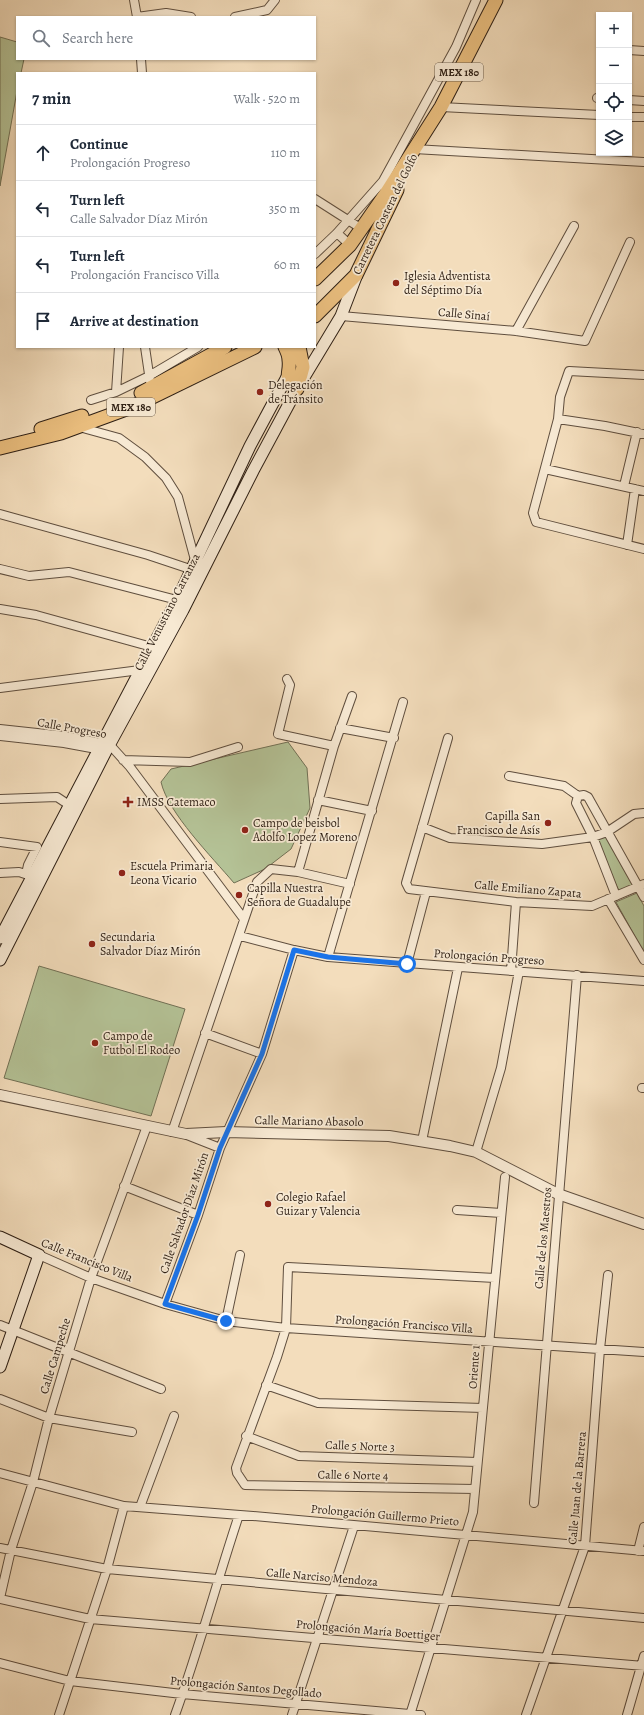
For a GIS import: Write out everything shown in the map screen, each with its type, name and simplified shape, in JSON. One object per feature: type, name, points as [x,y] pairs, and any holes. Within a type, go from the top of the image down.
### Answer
[{"type":"main road","name":"Carretera Costera del Golfo","points":[[316,315],[356,276],[417,147],[441,108],[496,0]]},
{"type":"main road","name":"Carretera Costera del Golfo","points":[[316,278],[350,245],[362,229],[385,187],[417,147]]},
{"type":"main road","name":"Calle Venustiano Carranza","points":[[0,938],[107,748],[145,672],[297,389],[341,316],[356,276]]},
{"type":"main road","name":"MEX 180","points":[[0,448],[79,427],[223,348]]},
{"type":"main road","name":"MEX 180","points":[[0,439],[52,427],[122,402],[152,387],[252,348]]},
{"type":"main road","points":[[285,348],[289,360],[287,377],[290,384],[297,389],[303,367],[299,348]]},
{"type":"main road","name":"Calle Venustiano Carranza","points":[[145,672],[152,647],[250,446],[287,377]]},
{"type":"main road","name":"Calle Venustiano Carranza","points":[[0,960],[33,877],[69,805],[107,748]]},
{"type":"main road","name":"Calle Francisco Villa","points":[[0,1237],[39,1255]]},
{"type":"main road","points":[[0,1367],[39,1255]]},
{"type":"street","points":[[134,0],[137,16]]},
{"type":"street","points":[[239,16],[266,10],[275,0]]},
{"type":"street","points":[[316,253],[349,219],[385,187],[456,47],[476,0]]},
{"type":"street","points":[[144,16],[166,13],[185,16]]},
{"type":"street","points":[[632,50],[644,51]]},
{"type":"street","points":[[141,60],[142,72]]},
{"type":"street","points":[[632,100],[644,101]]},
{"type":"street","points":[[441,108],[596,115]]},
{"type":"street","points":[[632,117],[644,117]]},
{"type":"street","points":[[417,147],[644,162]]},
{"type":"street","points":[[316,200],[349,219],[362,229]]},
{"type":"street","points":[[516,331],[574,226]]},
{"type":"street","points":[[337,233],[350,245]]},
{"type":"street","name":"Calle Sinaí","points":[[341,316],[516,331],[585,341],[630,242]]},
{"type":"street","points":[[116,392],[119,348]]},
{"type":"street","points":[[145,348],[152,387]]},
{"type":"street","points":[[90,400],[116,392],[152,387],[197,348]]},
{"type":"street","points":[[644,375],[569,371],[560,397],[558,419],[533,513],[536,522],[644,549]]},
{"type":"street","points":[[558,419],[640,433],[624,486]]},
{"type":"street","points":[[0,514],[126,549],[192,565],[178,497],[166,478],[145,457],[119,438],[79,427]]},
{"type":"street","points":[[545,469],[644,491]]},
{"type":"street","points":[[627,545],[634,489]]},
{"type":"street","points":[[0,569],[29,576],[70,572],[176,600]]},
{"type":"street","points":[[0,609],[36,615],[152,647]]},
{"type":"street","points":[[0,688],[145,672]]},
{"type":"street","points":[[289,682],[278,734],[334,746]]},
{"type":"street","points":[[298,872],[334,746],[352,696]]},
{"type":"street","points":[[328,957],[394,738],[403,702]]},
{"type":"street","points":[[340,728],[394,738]]},
{"type":"street","name":"Calle Progreso","points":[[0,729],[65,736],[107,748]]},
{"type":"street","name":"Calle Progreso","points":[[0,736],[107,748]]},
{"type":"street","points":[[448,738],[422,827],[450,838],[542,844],[592,837],[607,832],[629,816],[644,813]]},
{"type":"street","points":[[124,760],[190,762],[238,747]]},
{"type":"street","points":[[107,748],[124,760],[244,920]]},
{"type":"street","points":[[509,776],[564,786],[578,796],[584,795],[588,797],[607,832],[641,885],[644,897]]},
{"type":"street","points":[[578,796],[576,804],[592,837],[612,897],[644,960]]},
{"type":"street","points":[[0,799],[57,797],[69,805]]},
{"type":"street","points":[[318,800],[372,812]]},
{"type":"street","name":"Calle Emiliano Zapata","points":[[422,827],[406,887],[413,890],[516,902],[592,906],[641,885]]},
{"type":"street","points":[[0,842],[37,847],[28,865],[33,877]]},
{"type":"street","points":[[172,1132],[205,1033],[240,936],[257,882],[271,869],[298,872],[350,884]]},
{"type":"street","points":[[0,874],[18,872],[33,877]]},
{"type":"street","points":[[407,964],[426,892]]},
{"type":"street","points":[[476,1152],[500,1068],[515,971],[516,902]]},
{"type":"street","name":"Prolongación Progreso","points":[[240,936],[328,957],[644,981]]},
{"type":"street","name":"Calle Salvador Díaz Mirón","points":[[165,1304],[198,1215],[226,1132],[262,1054],[294,950]]},
{"type":"street","points":[[422,1141],[458,968]]},
{"type":"street","name":"Calle de los Maestros","points":[[534,1503],[577,975]]},
{"type":"street","points":[[205,1033],[262,1054]]},
{"type":"street","name":"Calle Mariano Abasolo","points":[[0,1095],[186,1134],[226,1132],[389,1136],[422,1141],[476,1152],[558,1194],[644,1224]]},
{"type":"street","name":"Calle Campeche","points":[[0,1599],[11,1550],[32,1482],[68,1352],[91,1278],[147,1126]]},
{"type":"street","points":[[186,1134],[220,1148]]},
{"type":"street","name":"Oriente 1","points":[[410,1715],[473,1512],[488,1341],[505,1177]]},
{"type":"street","points":[[124,1186],[198,1215]]},
{"type":"street","points":[[457,1210],[501,1213]]},
{"type":"street","name":"Calle Francisco Villa","points":[[39,1255],[91,1278],[165,1304]]},
{"type":"street","points":[[226,1321],[240,1255]]},
{"type":"street","points":[[246,1436],[286,1328],[288,1267],[495,1278]]},
{"type":"street","name":"Calle Juan de la Barrera","points":[[526,1715],[585,1546],[600,1349],[608,1275]]},
{"type":"street","name":"Prolongación Francisco Villa","points":[[165,1304],[226,1321],[286,1328],[644,1352]]},
{"type":"street","points":[[0,1325],[161,1389]]},
{"type":"street","points":[[266,1385],[318,1403],[483,1408]]},
{"type":"street","points":[[0,1399],[49,1418],[132,1432]]},
{"type":"street","points":[[140,1507],[174,1416]]},
{"type":"street","name":"Calle 5 Norte 3","points":[[246,1436],[299,1456],[477,1462]]},
{"type":"street","name":"Calle 6 Norte 4","points":[[246,1436],[236,1468],[237,1474],[245,1485],[475,1489]]},
{"type":"street","name":"Prolongación Guillermo Prieto","points":[[0,1473],[124,1506],[466,1534],[641,1551]]},
{"type":"street","points":[[59,1715],[107,1569],[124,1506]]},
{"type":"street","points":[[175,1715],[204,1629],[217,1580],[239,1515]]},
{"type":"street","points":[[292,1715],[354,1526]]},
{"type":"street","points":[[641,1551],[644,1527]]},
{"type":"street","name":"Calle Narciso Mendoza","points":[[0,1548],[107,1569],[644,1618]]},
{"type":"street","name":"Prolongación María Boettiger","points":[[0,1599],[90,1618],[318,1639],[547,1656],[643,1666]]},
{"type":"street","points":[[627,1715],[643,1666],[644,1656]]},
{"type":"street","name":"Prolongación Santos Degollado","points":[[0,1663],[70,1681],[182,1694],[297,1702],[421,1715]]},
{"type":"green space","points":[[0,37],[16,42],[16,60],[24,60],[21,72],[16,72],[16,97],[0,186]]},
{"type":"green space","name":"Campo de beisbol Adolfo Lopez Moreno","points":[[288,742],[307,768],[310,808],[291,849],[265,869],[234,883],[181,821],[165,794],[161,782],[171,769]]},
{"type":"green space","points":[[606,835],[633,885],[619,891],[595,839]]},
{"type":"green space","points":[[637,893],[644,906],[644,953],[616,902]]},
{"type":"green space","name":"Campo de Futbol El Rodeo","points":[[39,966],[185,1009],[151,1116],[4,1078]]},
{"type":"place","name":"Iglesia Adventista del Séptimo Día","points":[[396,283]]},
{"type":"place","name":"Delegación de Tránsito","points":[[260,392]]},
{"type":"place","name":"IMSS Catemaco","points":[[128,802]]},
{"type":"place","name":"Capilla San Francisco de Asís","points":[[548,823]]},
{"type":"place","name":"Campo de beisbol Adolfo Lopez Moreno","points":[[245,830]]},
{"type":"place","name":"Escuela Primaria Leona Vicario","points":[[122,873]]},
{"type":"place","name":"Capilla Nuestra Señora de Guadalupe","points":[[239,895]]},
{"type":"place","name":"Secundaria Salvador Díaz Mirón","points":[[92,944]]},
{"type":"place","name":"Campo de Futbol El Rodeo","points":[[95,1043]]},
{"type":"place","name":"Colegio Rafael Guizar y Valencia","points":[[268,1204]]},
{"type":"route","points":[[226,1321],[165,1304],[198,1215],[220,1148],[262,1054],[294,950],[328,957],[407,964]]}]
